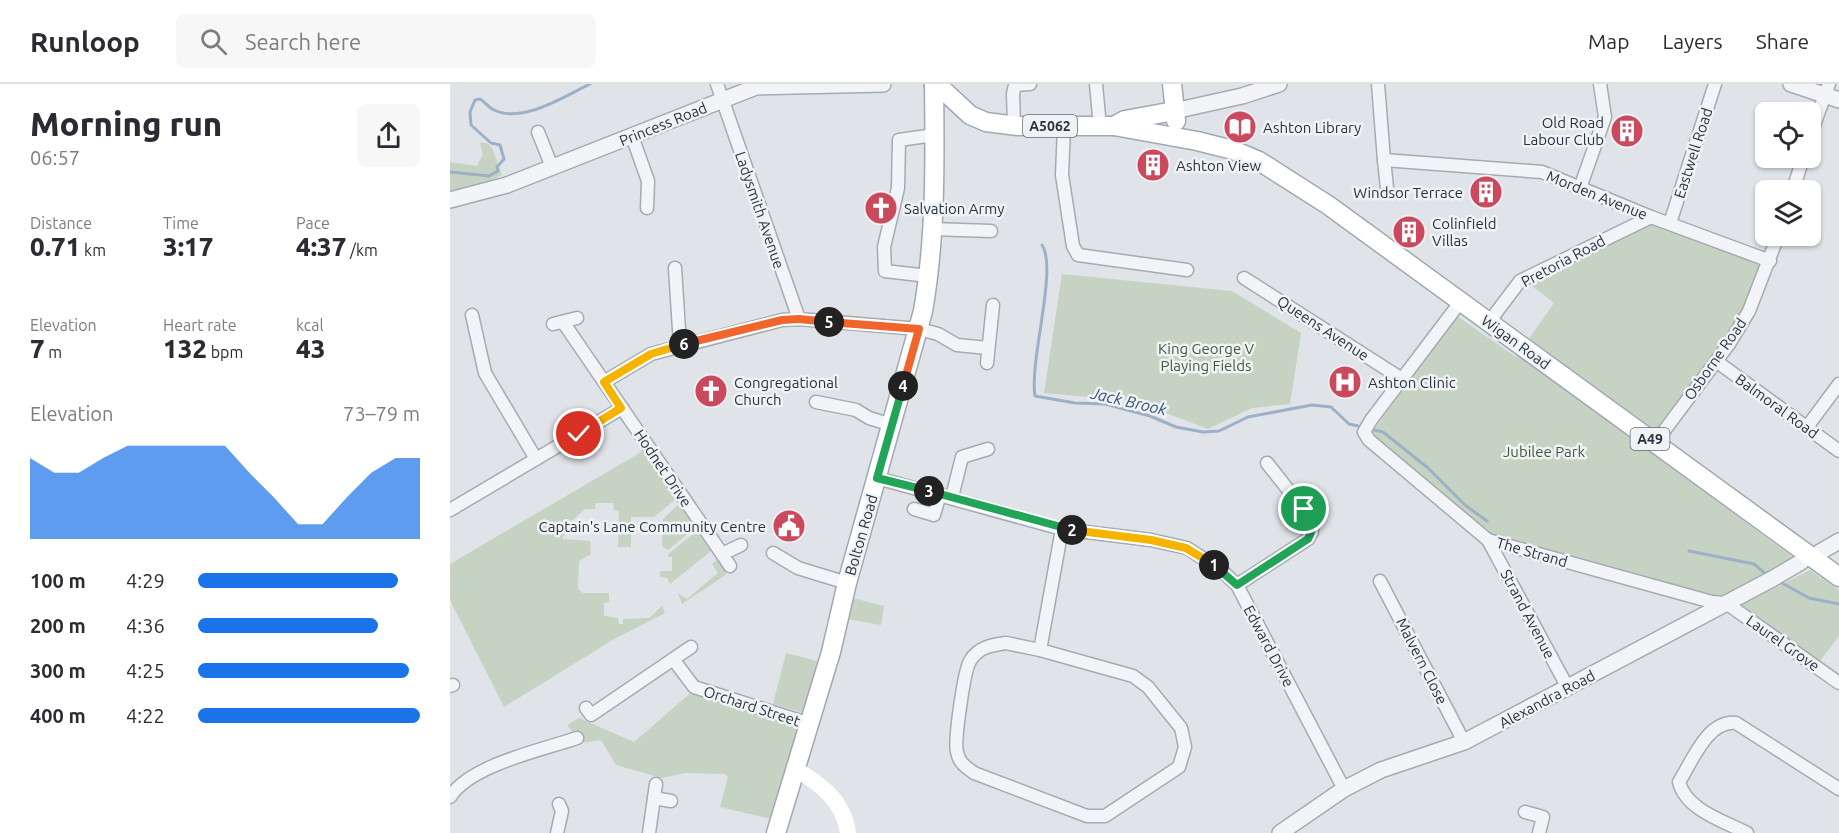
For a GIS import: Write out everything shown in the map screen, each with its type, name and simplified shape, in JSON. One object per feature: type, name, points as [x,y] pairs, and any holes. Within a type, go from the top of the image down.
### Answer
[{"type":"main road","name":"Wigan Road","points":[[930,84],[942,89],[970,115],[986,122],[1014,126],[1107,127],[1178,137],[1233,150],[1259,161],[1328,205],[1839,577]]},
{"type":"main road","name":"Bolton Road","points":[[776,833],[831,652],[847,584],[919,329],[928,276],[931,229],[934,131],[930,84]]},
{"type":"main road","points":[[1172,84],[1178,137]]},
{"type":"main road","name":"Wigan Road","points":[[1107,127],[1125,120],[1174,111]]},
{"type":"main road","name":"A5062","points":[[934,131],[940,120],[954,116],[986,122]]},
{"type":"main road","points":[[797,770],[822,786],[833,797],[847,822],[848,833]]},
{"type":"street","name":"Ladysmith Avenue","points":[[717,84],[799,319]]},
{"type":"street","name":"Princess Road","points":[[450,200],[507,185],[756,87],[883,84]]},
{"type":"street","points":[[1014,126],[1012,94],[1015,85],[1029,84]]},
{"type":"street","points":[[1096,84],[1107,127]]},
{"type":"street","points":[[1174,111],[1242,96],[1279,84]]},
{"type":"street","points":[[1378,84],[1387,188]]},
{"type":"street","points":[[1580,188],[1605,117],[1600,84]]},
{"type":"street","name":"Eastwell Road","points":[[1670,223],[1715,84]]},
{"type":"street","points":[[1791,84],[1831,93],[1821,113]]},
{"type":"street","points":[[1064,127],[1062,176],[1073,246],[1078,255],[1187,270]]},
{"type":"street","points":[[928,276],[885,271],[885,247],[898,188],[899,140],[934,131]]},
{"type":"street","points":[[538,132],[552,167]]},
{"type":"street","points":[[632,136],[648,181],[648,208]]},
{"type":"street","name":"Morden Avenue","points":[[1384,160],[1542,172],[1651,217],[1770,261]]},
{"type":"street","name":"Pretoria Road","points":[[1489,322],[1520,280],[1651,217]]},
{"type":"street","points":[[931,229],[991,231]]},
{"type":"street","name":"Osborne Road","points":[[1654,443],[1716,361],[1749,310],[1775,246]]},
{"type":"street","points":[[675,268],[680,345]]},
{"type":"street","name":"Queens Avenue","points":[[1244,278],[1402,379]]},
{"type":"street","points":[[1402,379],[1461,301]]},
{"type":"street","points":[[987,363],[993,305]]},
{"type":"street","points":[[472,315],[485,373],[536,459]]},
{"type":"street","name":"Hodnet Drive","points":[[577,318],[558,323],[604,382],[730,566]]},
{"type":"street","points":[[604,382],[651,354],[771,322],[799,319],[919,329],[938,333],[957,345],[988,348]]},
{"type":"street","name":"Balmoral Road","points":[[1716,361],[1839,451]]},
{"type":"street","name":"The Strand","points":[[1402,379],[1364,432],[1369,440],[1488,540],[1712,602],[1726,603]]},
{"type":"street","points":[[1807,427],[1839,384]]},
{"type":"street","points":[[816,402],[856,410],[869,418],[892,424]]},
{"type":"street","points":[[451,508],[621,408]]},
{"type":"street","points":[[914,509],[934,515],[946,496],[959,454],[988,449]]},
{"type":"street","points":[[1237,585],[1308,539],[1312,531],[1312,520],[1267,463]]},
{"type":"street","name":"Edward Drive","points":[[877,478],[1062,529],[1151,540],[1186,548],[1221,570],[1237,585],[1344,789]]},
{"type":"street","points":[[1040,650],[1062,529]]},
{"type":"street","name":"Strand Avenue","points":[[1488,540],[1568,688]]},
{"type":"street","name":"Alexandra Road","points":[[1280,833],[1344,789],[1381,770],[1464,742],[1839,541]]},
{"type":"street","points":[[722,554],[741,545]]},
{"type":"street","points":[[773,553],[798,568],[847,584]]},
{"type":"street","name":"Malvern Close","points":[[1381,581],[1464,742]]},
{"type":"street","name":"Laurel Grove","points":[[1726,603],[1839,683]]},
{"type":"street","points":[[1006,643],[1040,650],[1133,676],[1148,687],[1181,728],[1185,747],[1179,767],[1105,816],[1087,816],[974,773],[961,763],[956,750],[965,676],[971,660],[987,645],[1006,643]]},
{"type":"street","points":[[590,715],[690,647]]},
{"type":"street","name":"Orchard Street","points":[[673,659],[693,687],[810,724]]},
{"type":"street","points":[[1747,833],[1692,803],[1682,793],[1679,782],[1705,740],[1716,728],[1730,722],[1736,723],[1839,789]]},
{"type":"street","points":[[450,797],[456,788],[483,771],[577,738]]},
{"type":"street","points":[[649,833],[656,784]]},
{"type":"street","points":[[654,798],[671,801]]},
{"type":"street","points":[[557,833],[562,811],[559,804]]},
{"type":"street","points":[[1525,812],[1543,817],[1539,833]]},
{"type":"green space","points":[[480,143],[487,143],[492,148],[502,175],[485,183],[450,191],[450,162],[477,166],[483,154]]},
{"type":"green space","name":"Jubilee Park","points":[[1651,223],[1763,265],[1744,311],[1643,447],[1797,560],[1721,598],[1486,537],[1370,435],[1457,316],[1516,357],[1554,303],[1532,286],[1550,271]]},
{"type":"green space","name":"King George V Playing Fields","points":[[1062,274],[1232,291],[1301,333],[1290,404],[1252,408],[1208,429],[1134,401],[1044,393]]},
{"type":"green space","points":[[643,451],[676,499],[654,517],[631,517],[631,547],[618,547],[619,511],[614,510],[613,503],[596,503],[595,509],[585,509],[573,520],[565,522],[566,529],[563,539],[590,541],[591,554],[579,561],[578,589],[583,593],[609,593],[609,602],[604,603],[604,616],[618,618],[619,624],[623,624],[623,619],[649,618],[662,606],[665,613],[616,638],[504,707],[450,600],[450,564]]},
{"type":"green space","points":[[679,504],[695,528],[668,550],[662,546],[663,519]]},
{"type":"green space","points":[[697,531],[711,551],[670,584],[667,578],[660,577],[660,571],[672,571],[672,557],[668,557],[668,554]]},
{"type":"green space","points":[[717,560],[727,574],[682,604],[678,593],[687,599],[718,573],[712,564]]},
{"type":"green space","points":[[1810,570],[1839,590],[1839,636],[1820,661],[1741,605]]},
{"type":"green space","points":[[853,598],[884,606],[881,625],[848,619]]},
{"type":"green space","points":[[786,653],[817,661],[806,707],[801,712],[773,704]]},
{"type":"green space","points":[[694,690],[810,724],[771,819],[720,807],[728,777],[725,774],[685,773],[662,778],[616,765],[601,740],[581,743],[567,725],[579,718],[634,742]]},
{"type":"waterway","points":[[450,172],[489,176],[498,171],[497,167],[504,159],[500,145],[491,143],[471,125],[470,112],[475,100],[480,99],[494,110],[517,114],[543,107],[590,84]]},
{"type":"waterway","name":"Jack Brook","points":[[1042,245],[1046,257],[1047,273],[1034,380],[1035,396],[1075,403],[1105,404],[1150,416],[1176,427],[1203,432],[1219,431],[1248,417],[1312,405],[1331,407],[1349,424],[1358,426]]},
{"type":"waterway","name":"Jack Brook","points":[[1374,430],[1383,432],[1428,468],[1465,505],[1487,521]]},
{"type":"waterway","name":"Jack Brook","points":[[1689,551],[1754,564],[1767,575]]},
{"type":"waterway","name":"Jack Brook","points":[[1782,583],[1809,598],[1839,604]]},
{"type":"place","name":"Ashton Library","points":[[1240,127]]},
{"type":"place","name":"Old Road Labour Club","points":[[1627,131]]},
{"type":"place","name":"Ashton View","points":[[1153,165]]},
{"type":"place","name":"Windsor Terrace","points":[[1486,192]]},
{"type":"place","name":"Salvation Army","points":[[881,208]]},
{"type":"place","name":"Colinfield Villas","points":[[1409,232]]},
{"type":"place","name":"Ashton Clinic","points":[[1345,382]]},
{"type":"place","name":"Congregational Church","points":[[711,391]]},
{"type":"place","name":"Captain's Lane Community Centre","points":[[789,526]]},
{"type":"route","points":[[579,434],[621,408],[604,382],[651,354],[716,335],[792,318],[919,329],[877,478],[1062,529],[1151,540],[1186,548],[1221,570],[1237,585],[1308,539],[1312,531],[1312,520],[1304,509]]}]
